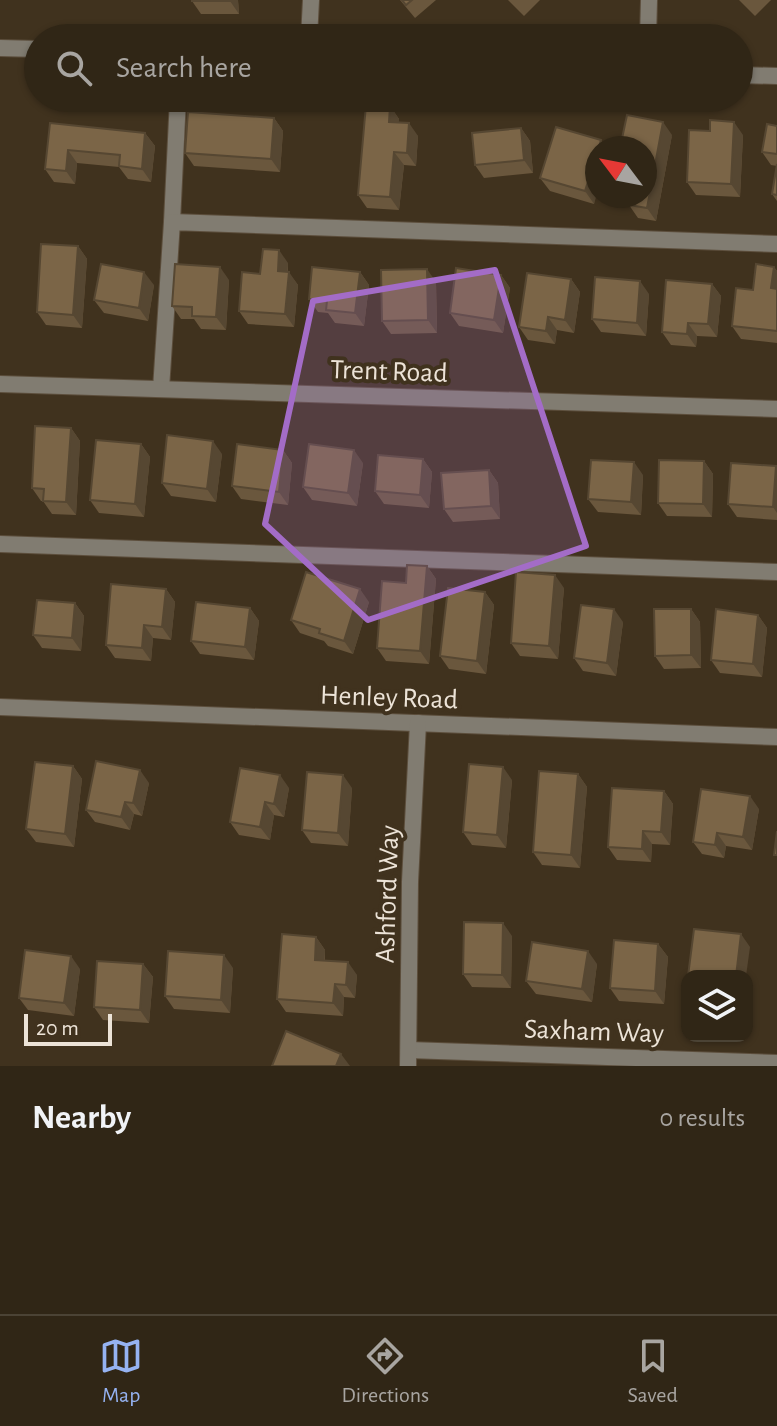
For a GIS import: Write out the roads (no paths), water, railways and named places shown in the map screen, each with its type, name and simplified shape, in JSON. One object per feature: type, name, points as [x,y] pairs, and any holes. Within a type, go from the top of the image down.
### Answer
[{"type":"street","points":[[310,24],[311,0]]},
{"type":"street","points":[[648,24],[649,0]]},
{"type":"street","points":[[0,48],[24,49]]},
{"type":"street","points":[[753,75],[777,76]]},
{"type":"street","points":[[161,389],[177,112]]},
{"type":"street","points":[[172,222],[777,244]]},
{"type":"street","name":"Trent Road","points":[[0,384],[777,409]]},
{"type":"street","points":[[0,544],[777,572]]},
{"type":"street","name":"Henley Road","points":[[0,707],[777,737]]},
{"type":"street","name":"Ashford Way","points":[[408,1058],[410,882],[418,723]]},
{"type":"street","name":"Saxham Way","points":[[408,1058],[777,1063]]}]
